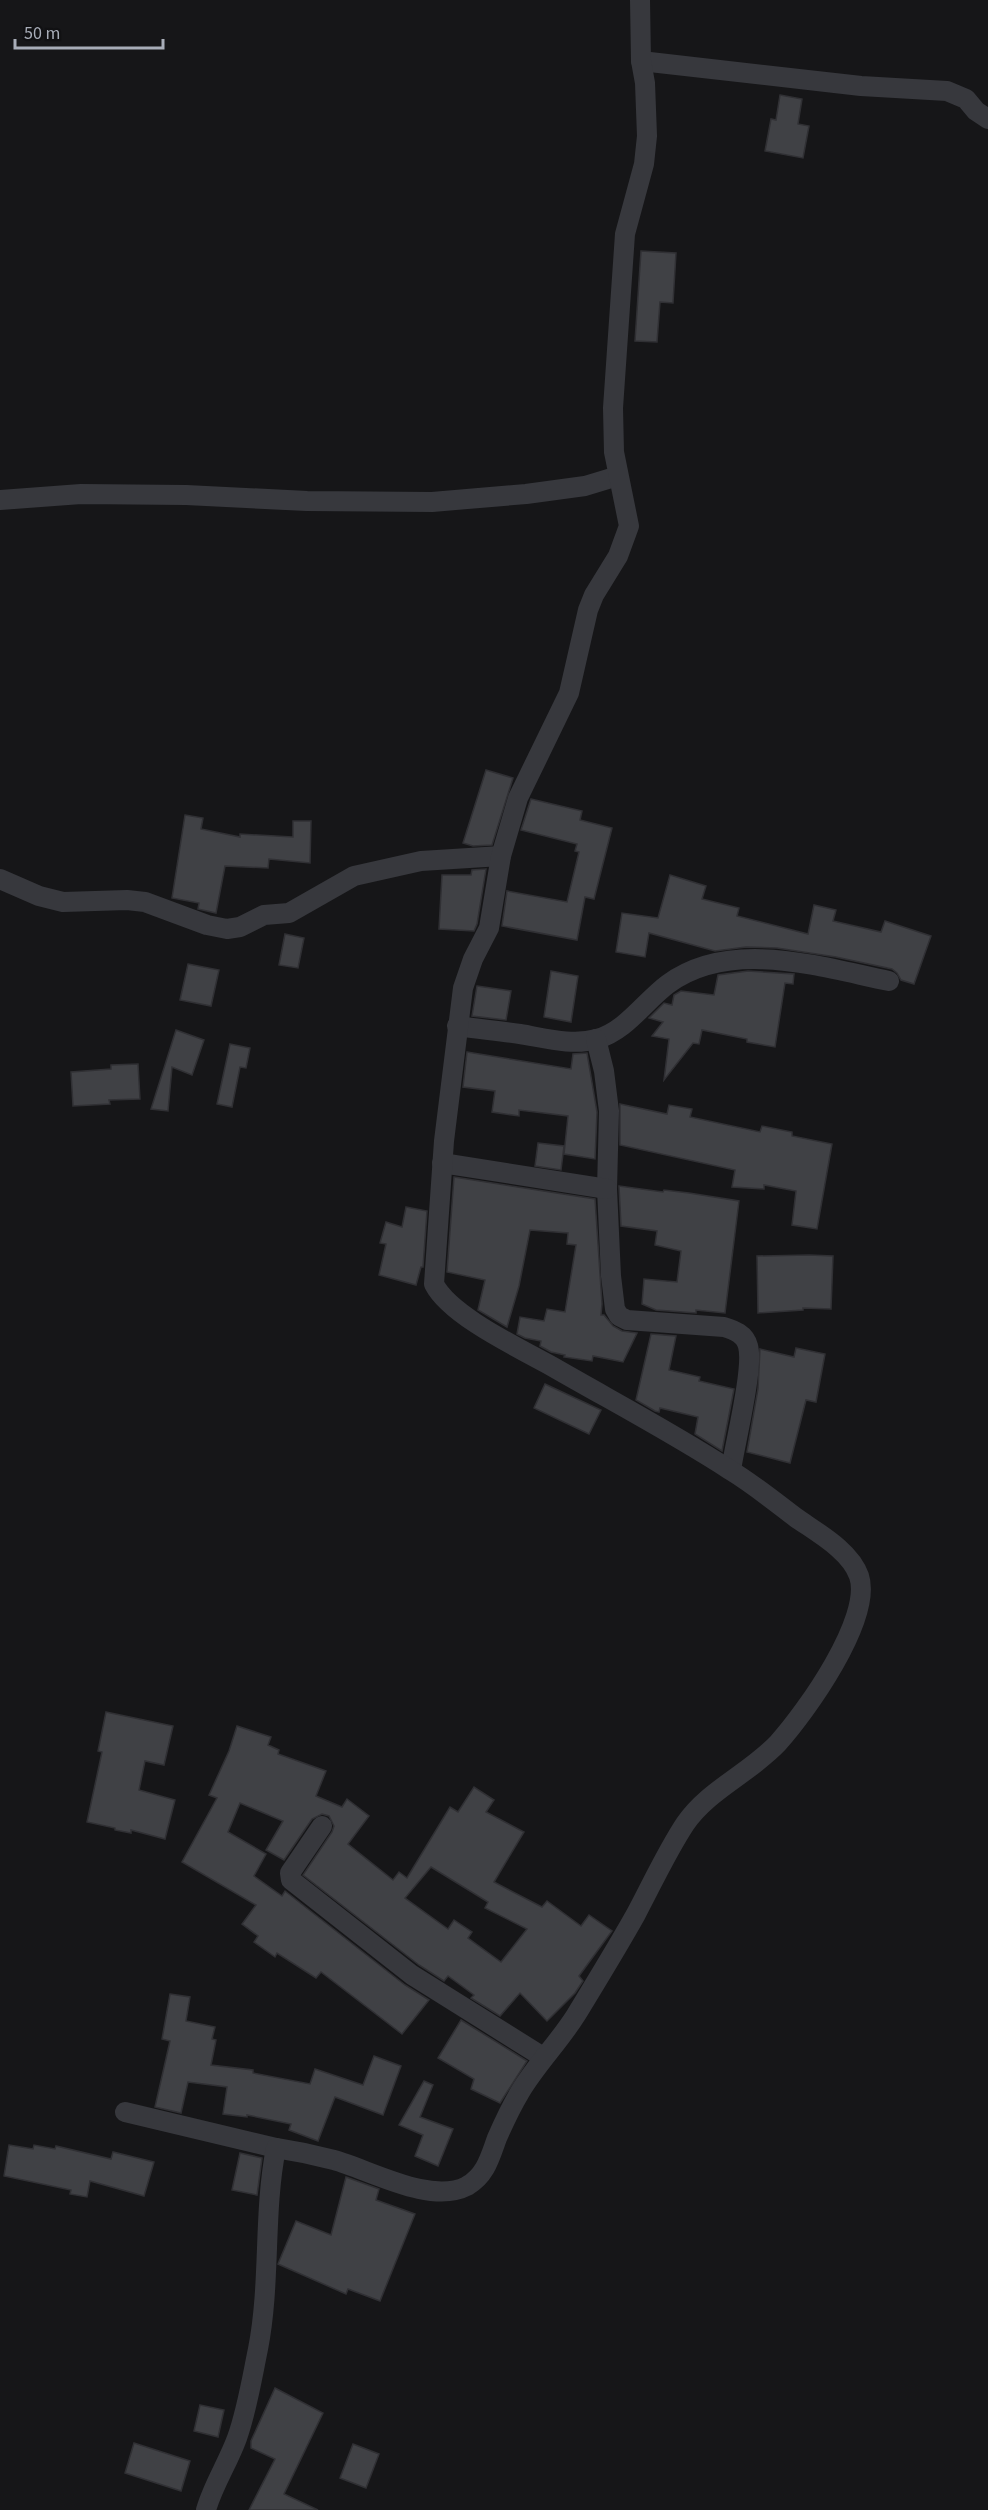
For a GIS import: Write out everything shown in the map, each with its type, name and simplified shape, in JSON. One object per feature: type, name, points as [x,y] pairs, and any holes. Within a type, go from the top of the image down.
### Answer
[{"type":"street","points":[[125,2112],[334,2161],[422,2189],[447,2192],[465,2187],[480,2176],[489,2163],[506,2118],[543,2057],[573,2019],[692,1815],[706,1801],[752,1767],[778,1742],[821,1686],[847,1640],[857,1613],[861,1583],[858,1572],[847,1557],[822,1536],[731,1470],[450,1306],[439,1294],[434,1284],[433,1269],[442,1162],[463,988],[473,959],[489,928],[501,856],[518,798],[569,693],[591,603],[618,556],[630,526],[628,508],[618,476],[614,452],[614,408],[624,234],[644,164],[647,136],[645,83],[641,61],[640,0]]},
{"type":"street","points":[[641,61],[861,87],[947,91],[966,99],[976,111],[988,119]]},
{"type":"street","points":[[0,500],[81,494],[186,495],[307,501],[432,502],[526,494],[585,486],[618,476]]},
{"type":"street","points":[[0,879],[39,896],[63,902],[127,900],[145,902],[207,925],[227,929],[240,927],[264,915],[289,913],[354,876],[421,861],[501,856]]},
{"type":"street","points":[[457,1026],[576,1042],[596,1039],[612,1033],[668,984],[685,974],[711,964],[742,959],[804,964],[889,981]]},
{"type":"street","points":[[596,1039],[604,1071],[609,1111],[607,1190],[615,1309],[619,1316],[635,1322],[724,1326],[736,1331],[748,1344],[748,1370],[731,1470]]},
{"type":"street","points":[[442,1162],[607,1190]]},
{"type":"street","points":[[322,1826],[290,1872],[291,1880],[412,1976],[543,2057]]},
{"type":"street","points":[[206,2510],[217,2478],[237,2438],[258,2348],[265,2294],[270,2183],[276,2148]]},
{"type":"building","points":[[780,95],[802,99],[798,124],[809,126],[803,158],[765,151],[771,119],[776,120]]},
{"type":"building","points":[[641,251],[676,253],[673,303],[660,302],[657,342],[635,341]]},
{"type":"building","points":[[486,770],[513,778],[492,845],[473,846],[463,843]]},
{"type":"building","points":[[531,799],[582,811],[580,820],[612,828],[594,899],[585,897],[577,940],[502,926],[507,891],[567,902],[579,852],[575,851],[577,844],[521,830]]},
{"type":"building","points":[[185,815],[203,818],[201,829],[240,837],[240,834],[293,837],[293,821],[311,821],[310,863],[269,859],[268,868],[225,866],[216,913],[198,909],[199,903],[172,898]]},
{"type":"building","points":[[486,869],[474,931],[439,929],[442,875],[471,875],[472,870]]},
{"type":"building","points":[[670,875],[706,886],[702,899],[739,908],[737,916],[808,934],[814,905],[836,910],[833,921],[881,932],[885,921],[931,936],[914,984],[901,980],[892,969],[836,957],[777,948],[746,947],[715,951],[649,933],[645,957],[616,952],[622,913],[658,918]]},
{"type":"building","points":[[285,934],[304,938],[298,968],[279,965]]},
{"type":"building","points":[[188,964],[219,970],[211,1006],[180,1000]]},
{"type":"building","points":[[551,971],[578,976],[571,1022],[544,1017]]},
{"type":"building","points":[[748,971],[794,974],[793,984],[785,983],[775,1047],[702,1030],[699,1044],[693,1043],[664,1080],[669,1039],[652,1036],[663,1022],[649,1018],[664,1003],[672,1005],[674,995],[681,991],[714,995],[718,975]]},
{"type":"building","points":[[477,986],[511,991],[506,1020],[472,1016]]},
{"type":"building","points":[[176,1030],[204,1040],[192,1075],[172,1067],[168,1111],[151,1109]]},
{"type":"building","points":[[230,1044],[250,1048],[246,1068],[240,1067],[232,1107],[217,1104]]},
{"type":"building","points":[[467,1052],[571,1069],[573,1054],[587,1053],[597,1112],[595,1159],[564,1154],[568,1116],[519,1110],[519,1116],[492,1112],[495,1091],[463,1087]]},
{"type":"building","points":[[138,1064],[140,1099],[109,1100],[110,1104],[73,1106],[71,1072],[111,1069],[111,1065]]},
{"type":"building","points":[[620,1104],[667,1114],[669,1105],[692,1109],[690,1117],[760,1132],[762,1126],[792,1132],[792,1136],[832,1144],[817,1229],[792,1225],[796,1191],[764,1185],[764,1189],[732,1187],[735,1170],[620,1145]]},
{"type":"building","points":[[538,1143],[564,1146],[561,1170],[535,1166]]},
{"type":"building","points":[[454,1177],[595,1199],[601,1315],[604,1315],[613,1326],[622,1331],[637,1333],[623,1362],[593,1356],[592,1361],[564,1357],[565,1355],[551,1352],[540,1346],[541,1341],[517,1334],[520,1317],[544,1321],[547,1309],[565,1312],[576,1245],[567,1244],[568,1233],[530,1230],[519,1286],[507,1327],[478,1310],[485,1280],[447,1272]]},
{"type":"building","points":[[619,1186],[739,1201],[725,1313],[656,1310],[642,1304],[644,1279],[677,1282],[681,1251],[655,1245],[657,1231],[621,1226]]},
{"type":"building","points":[[406,1207],[427,1211],[423,1267],[421,1267],[416,1285],[379,1275],[386,1244],[380,1243],[386,1222],[402,1227]]},
{"type":"building","points":[[757,1256],[833,1256],[831,1309],[803,1308],[803,1310],[758,1313]]},
{"type":"building","points":[[651,1334],[676,1336],[669,1370],[700,1377],[699,1381],[734,1389],[722,1451],[695,1434],[698,1417],[660,1408],[659,1412],[655,1411],[636,1400]]},
{"type":"building","points":[[796,1348],[825,1354],[816,1402],[806,1400],[790,1463],[747,1452],[758,1389],[760,1349],[794,1357]]},
{"type":"building","points":[[545,1384],[601,1410],[589,1434],[534,1408]]},
{"type":"building","points":[[106,1712],[173,1726],[164,1765],[145,1761],[139,1790],[175,1800],[165,1839],[131,1830],[131,1833],[115,1830],[115,1828],[87,1822],[102,1752],[98,1751]]},
{"type":"building","points":[[237,1726],[271,1737],[268,1745],[279,1750],[278,1754],[326,1771],[316,1796],[342,1807],[347,1799],[369,1816],[348,1844],[393,1880],[399,1872],[407,1878],[450,1807],[458,1812],[474,1787],[494,1800],[486,1812],[524,1832],[494,1882],[542,1907],[547,1901],[581,1926],[589,1915],[612,1931],[579,1976],[583,1981],[575,1993],[547,2021],[520,1993],[500,2016],[471,1998],[474,1995],[448,1976],[444,1981],[419,1965],[303,1875],[332,1832],[334,1826],[329,1816],[322,1814],[312,1819],[284,1860],[266,1850],[283,1821],[240,1803],[228,1832],[266,1854],[254,1876],[282,1896],[285,1891],[405,1985],[429,2000],[402,2034],[321,1972],[316,1978],[277,1953],[275,1957],[254,1942],[258,1936],[242,1924],[256,1905],[182,1862],[217,1798],[209,1795],[229,1751]],"holes":[[[431,1867],[488,1902],[485,1908],[527,1929],[501,1962],[468,1938],[472,1932],[454,1920],[448,1929],[405,1898]]]},
{"type":"building","points":[[170,1994],[190,1997],[186,2021],[215,2027],[212,2039],[216,2040],[211,2065],[253,2070],[253,2073],[310,2084],[315,2069],[363,2085],[374,2056],[401,2066],[383,2115],[335,2097],[318,2141],[289,2130],[291,2124],[247,2115],[247,2117],[223,2114],[227,2087],[188,2082],[181,2113],[155,2107],[170,2041],[162,2039]]},
{"type":"building","points":[[461,2020],[527,2061],[500,2103],[471,2089],[474,2079],[438,2058]]},
{"type":"building","points":[[424,2081],[433,2085],[420,2117],[453,2129],[438,2166],[415,2156],[423,2135],[399,2125]]},
{"type":"building","points":[[9,2145],[33,2149],[34,2145],[55,2149],[56,2146],[111,2159],[113,2152],[154,2162],[144,2196],[90,2181],[87,2197],[70,2194],[71,2190],[4,2176]]},
{"type":"building","points":[[240,2153],[262,2158],[257,2195],[232,2190]]},
{"type":"building","points":[[346,2177],[379,2189],[376,2200],[415,2214],[380,2301],[348,2289],[346,2294],[278,2264],[296,2221],[331,2235]]},
{"type":"building","points":[[275,2388],[323,2413],[284,2494],[318,2510],[249,2510],[275,2459],[251,2448],[251,2441]]},
{"type":"building","points":[[200,2405],[224,2410],[218,2437],[194,2431]]},
{"type":"building","points":[[134,2443],[190,2461],[181,2491],[125,2473]]},
{"type":"building","points":[[353,2444],[379,2454],[366,2488],[340,2478]]}]
